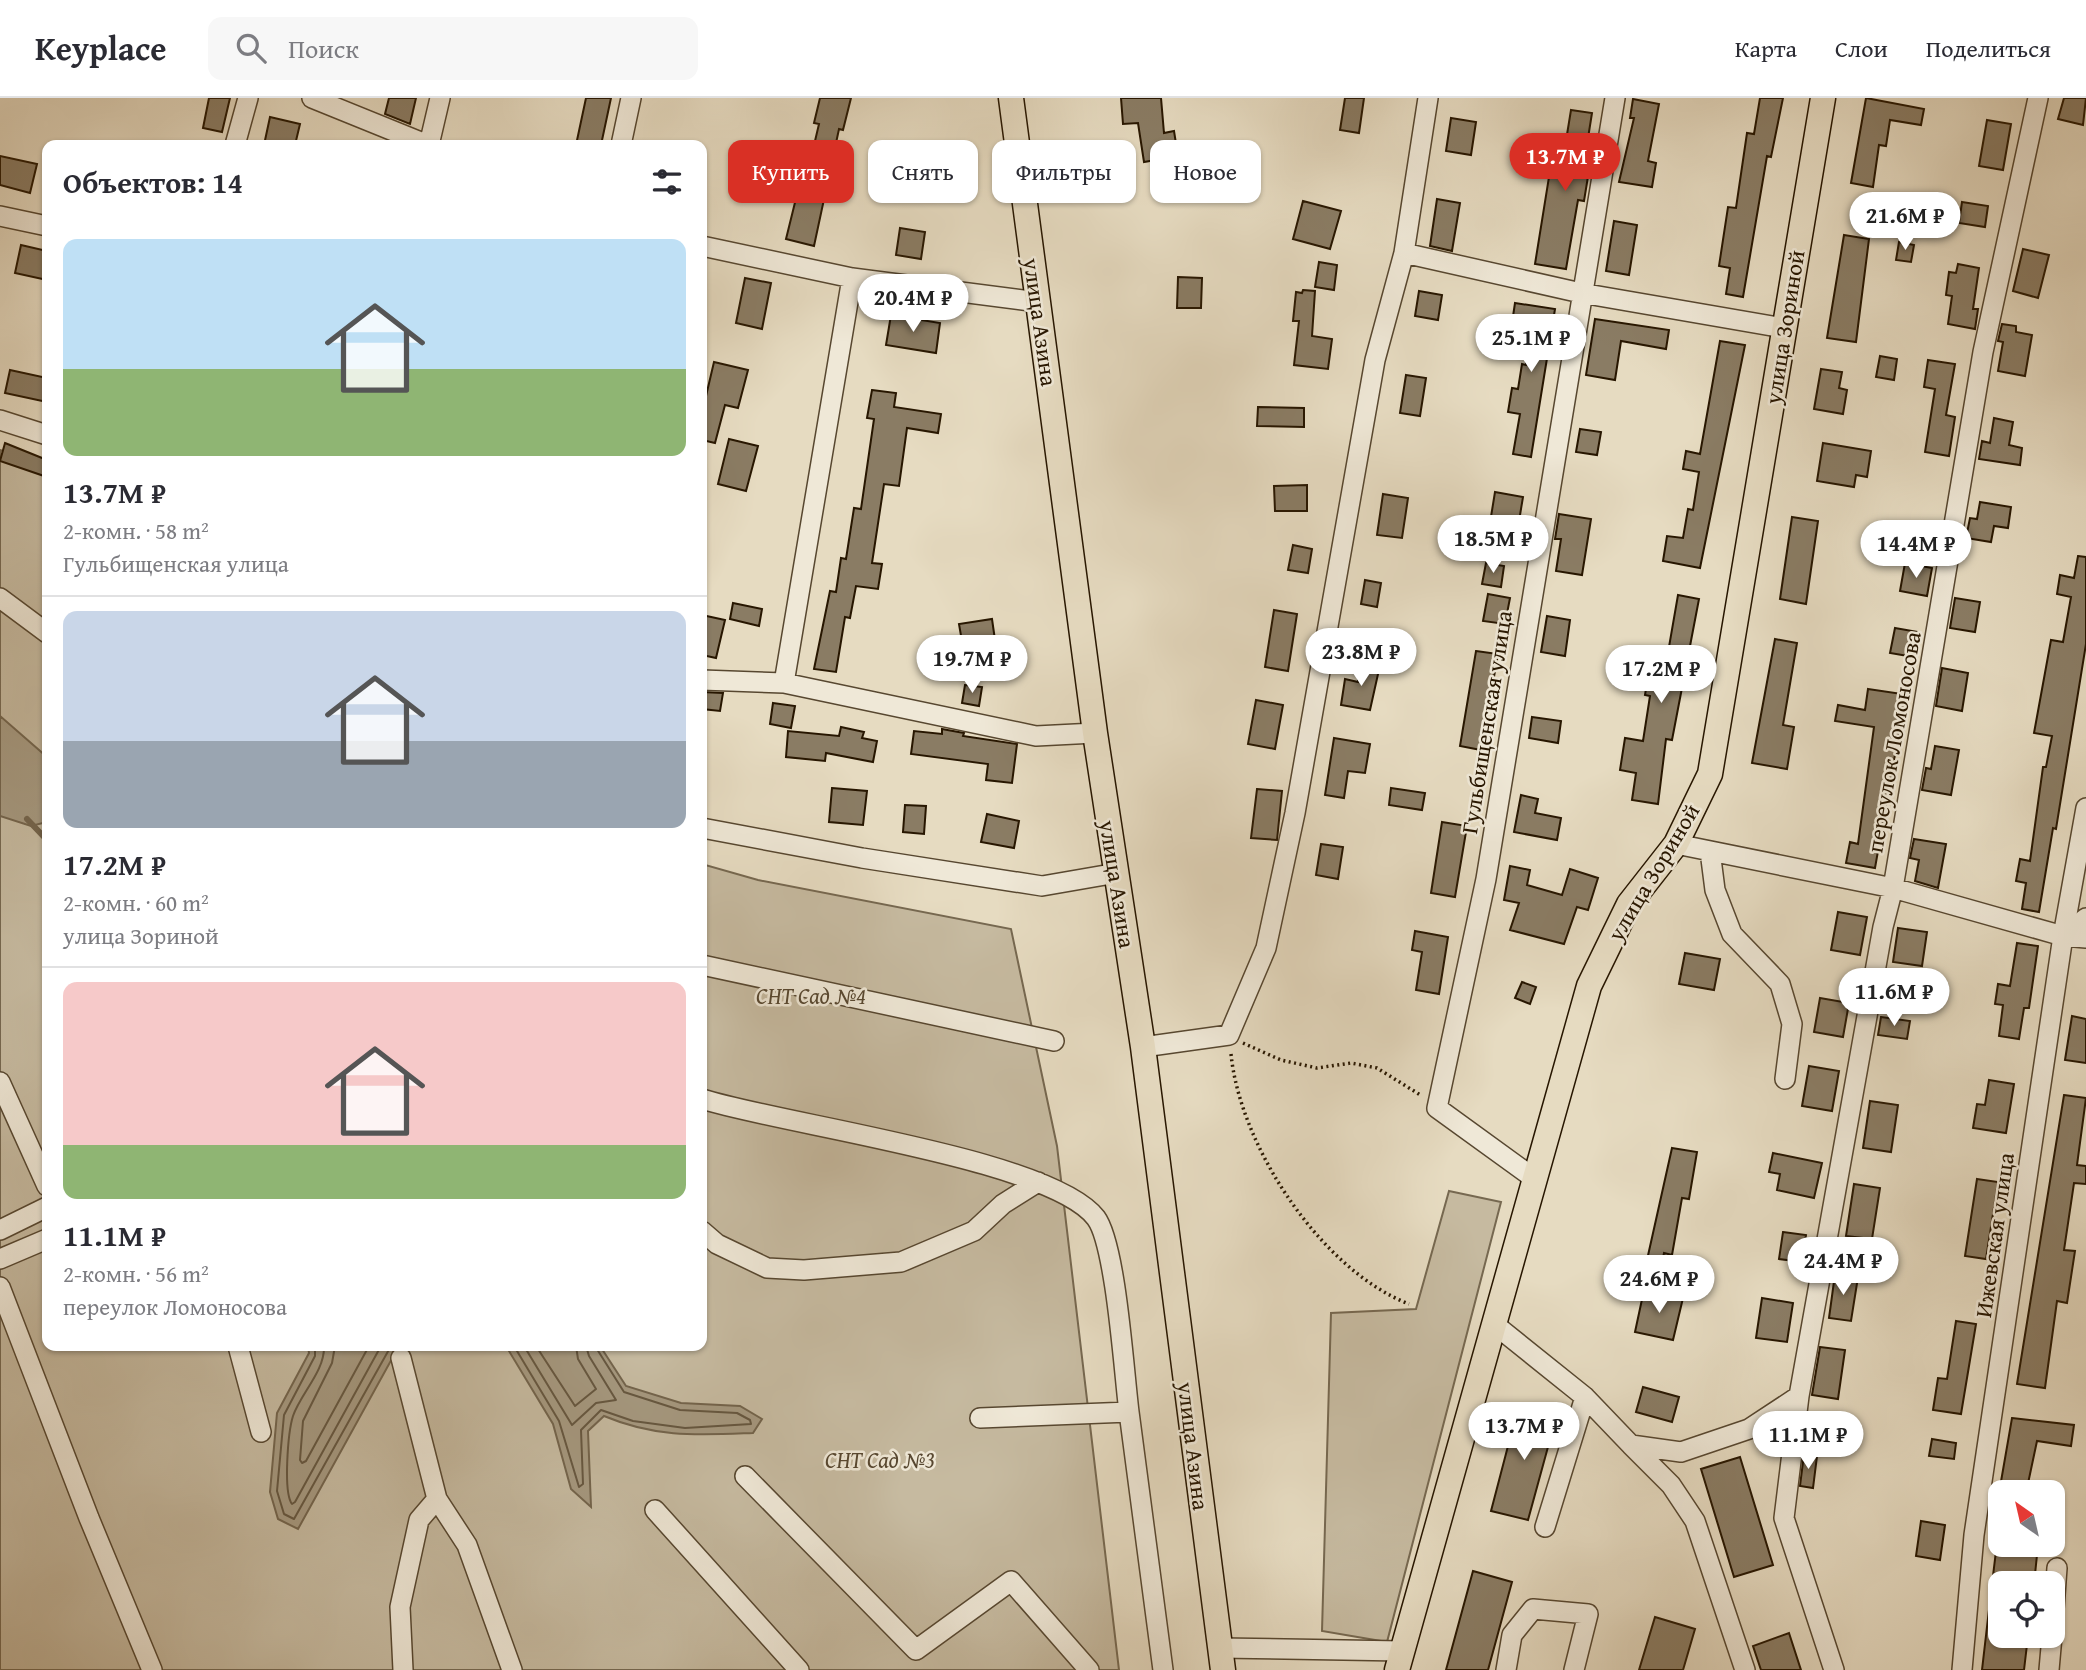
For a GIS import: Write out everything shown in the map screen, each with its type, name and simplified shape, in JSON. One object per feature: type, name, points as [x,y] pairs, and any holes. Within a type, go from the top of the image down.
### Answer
[{"type":"main road","name":"улица Азина","points":[[1011,98],[1095,733],[1143,1047],[1221,1659]]},
{"type":"main road","name":"улица Зориной","points":[[1400,1660],[1589,986],[1629,904],[1676,844],[1710,774],[1823,98]]},
{"type":"street","points":[[236,140],[248,98]]},
{"type":"street","points":[[312,98],[417,140]]},
{"type":"street","points":[[430,140],[440,98]]},
{"type":"street","points":[[622,140],[631,98]]},
{"type":"street","points":[[1143,1047],[1229,1035],[1266,948],[1295,813],[1375,360],[1405,253],[1428,98]]},
{"type":"street","name":"Гульбищенская улица","points":[[1437,1108],[1486,879],[1615,98]]},
{"type":"street","name":"переулок Ломоносова","points":[[1834,1670],[1784,1518],[1799,1396],[1883,927],[1893,888],[1983,352],[2038,98]]},
{"type":"street","points":[[0,216],[42,225]]},
{"type":"street","points":[[707,247],[852,278],[1038,302]]},
{"type":"street","points":[[1405,253],[1581,293],[1784,328]]},
{"type":"street","points":[[784,683],[852,278]]},
{"type":"street","points":[[0,419],[42,433]]},
{"type":"street","points":[[0,598],[42,629]]},
{"type":"street","points":[[707,680],[784,683],[1013,733],[1036,736],[1095,733]]},
{"type":"street","name":"Ижевская улица","points":[[1962,1670],[1974,1535],[2063,936],[2086,808]]},
{"type":"street","points":[[707,829],[862,858],[1042,886],[1117,873]]},
{"type":"street","points":[[1676,844],[1893,888],[2063,936],[2086,938]]},
{"type":"street","points":[[1710,851],[1715,890],[1732,934],[1780,984],[1793,1024],[1785,1079]]},
{"type":"street","points":[[2063,936],[2086,918]]},
{"type":"street","points":[[707,966],[1054,1041]]},
{"type":"street","points":[[0,1082],[42,1175]]},
{"type":"street","points":[[707,1100],[967,1160],[1038,1182],[1076,1199],[1097,1219],[1109,1248],[1163,1670]]},
{"type":"street","points":[[1437,1108],[1535,1179]]},
{"type":"street","points":[[707,1235],[717,1244],[767,1268],[804,1270],[901,1262],[974,1231],[1003,1204],[1038,1182]]},
{"type":"street","points":[[0,1230],[42,1209]]},
{"type":"street","points":[[0,1259],[42,1241]]},
{"type":"street","points":[[0,1287],[89,1518],[152,1670]]},
{"type":"street","points":[[1494,1324],[1586,1397],[1671,1485],[1695,1521],[1745,1670]]},
{"type":"street","points":[[239,1351],[261,1432]]},
{"type":"street","points":[[401,1358],[437,1499],[467,1545],[512,1670]]},
{"type":"street","points":[[1631,1445],[1681,1451],[1749,1429],[1799,1396]]},
{"type":"street","points":[[1545,1527],[1586,1397]]},
{"type":"street","points":[[980,1418],[1129,1412]]},
{"type":"street","points":[[745,1476],[916,1650],[1011,1581],[1089,1670]]},
{"type":"street","points":[[403,1670],[400,1607],[419,1520],[437,1499]]},
{"type":"street","points":[[654,1510],[799,1670]]},
{"type":"street","points":[[1506,1670],[1512,1635],[1533,1609],[1588,1614],[1574,1670]]},
{"type":"street","points":[[2049,1670],[2051,1648]]},
{"type":"street","points":[[1221,1659],[1400,1660]]},
{"type":"path","points":[[1229,1035],[1281,1060],[1317,1068],[1351,1063],[1377,1068],[1404,1082],[1437,1108]]},
{"type":"path","points":[[1229,1035],[1233,1075],[1244,1117],[1264,1158],[1286,1192],[1326,1244],[1359,1278],[1386,1295],[1409,1304]]},
{"type":"green space","name":"СНТ Сад №3","points":[[0,450],[42,465],[42,1351],[707,1351],[707,865],[758,880],[1011,929],[1057,1146],[1119,1670],[0,1670]]},
{"type":"green space","points":[[1449,1191],[1501,1202],[1387,1642],[1322,1631],[1331,1313],[1416,1309]]},
{"type":"water","points":[[0,716],[42,753],[42,823],[31,826],[0,816]]},
{"type":"water","points":[[396,1351],[298,1529],[278,1519],[270,1492],[277,1413],[309,1353]]},
{"type":"water","points":[[509,1351],[603,1351],[626,1386],[681,1403],[740,1406],[762,1419],[753,1433],[677,1434],[641,1428],[604,1416],[588,1431],[591,1507],[571,1489],[553,1424]]},
{"type":"building","points":[[209,98],[230,98],[222,132],[203,128]]},
{"type":"building","points":[[389,98],[416,98],[410,124],[385,114]]},
{"type":"building","points":[[586,98],[611,98],[602,140],[577,140]]},
{"type":"building","points":[[820,98],[851,98],[843,130],[839,129],[837,140],[815,140],[819,124],[814,123]]},
{"type":"building","points":[[1121,98],[1161,98],[1164,133],[1174,131],[1175,140],[1150,140],[1150,161],[1144,162],[1138,123],[1123,124]]},
{"type":"building","points":[[1345,98],[1364,98],[1359,133],[1340,130]]},
{"type":"building","points":[[1760,98],[1783,98],[1771,157],[1767,156],[1743,297],[1726,294],[1730,268],[1719,266],[1728,207],[1736,208],[1747,133],[1754,134]]},
{"type":"building","points":[[1866,98],[1924,109],[1921,125],[1890,120],[1886,146],[1879,145],[1873,187],[1851,183]]},
{"type":"building","points":[[2064,98],[2086,98],[2083,125],[2058,119]]},
{"type":"building","points":[[1633,99],[1659,104],[1648,161],[1656,163],[1652,187],[1619,182],[1634,118],[1630,118]]},
{"type":"building","points":[[1571,110],[1592,113],[1585,157],[1591,158],[1584,201],[1578,200],[1566,269],[1535,264],[1553,152],[1564,153]]},
{"type":"building","points":[[270,117],[300,124],[296,140],[265,140]]},
{"type":"building","points":[[1451,118],[1476,122],[1471,155],[1446,151]]},
{"type":"building","points":[[1987,120],[2011,124],[2003,170],[1979,166]]},
{"type":"building","points":[[0,156],[37,164],[30,193],[0,185]]},
{"type":"building","points":[[1437,199],[1460,203],[1452,251],[1430,246]]},
{"type":"building","points":[[1303,201],[1341,211],[1330,249],[1293,239]]},
{"type":"building","points":[[1962,202],[1988,206],[1985,227],[1959,223]]},
{"type":"building","points":[[795,203],[823,203],[814,246],[786,239]]},
{"type":"building","points":[[1614,221],[1637,225],[1629,275],[1606,271]]},
{"type":"building","points":[[900,228],[925,232],[921,259],[896,255]]},
{"type":"building","points":[[1844,235],[1869,239],[1856,342],[1827,338]]},
{"type":"building","points":[[1899,242],[1914,245],[1911,262],[1896,260]]},
{"type":"building","points":[[21,245],[42,250],[42,279],[15,273]]},
{"type":"building","points":[[2023,249],[2049,255],[2038,298],[2013,291]]},
{"type":"building","points":[[1319,262],[1337,265],[1334,290],[1315,287]]},
{"type":"building","points":[[1958,264],[1979,268],[1973,309],[1978,309],[1975,329],[1948,324],[1952,296],[1946,295],[1949,272],[1956,273]]},
{"type":"building","points":[[1178,277],[1202,278],[1201,308],[1177,308]]},
{"type":"building","points":[[745,278],[771,283],[762,329],[736,323]]},
{"type":"building","points":[[1303,290],[1315,291],[1312,336],[1332,339],[1328,369],[1294,365],[1299,321],[1293,321],[1296,292],[1302,293]]},
{"type":"building","points":[[1419,291],[1442,295],[1438,320],[1415,316]]},
{"type":"building","points":[[1515,303],[1555,309],[1531,457],[1513,454],[1520,414],[1508,412],[1512,388],[1518,389],[1522,364],[1526,365],[1532,327],[1512,323]]},
{"type":"building","points":[[891,315],[940,323],[936,353],[886,345]]},
{"type":"building","points":[[1595,319],[1669,330],[1666,349],[1621,341],[1615,380],[1586,375]]},
{"type":"building","points":[[2002,324],[2016,326],[2016,332],[2032,335],[2025,376],[1998,371],[2003,342],[1998,341]]},
{"type":"building","points":[[1720,341],[1745,345],[1700,568],[1663,561],[1667,536],[1683,538],[1688,509],[1693,510],[1699,472],[1683,469],[1686,451],[1700,454]]},
{"type":"building","points":[[1880,356],[1897,359],[1894,380],[1876,377]]},
{"type":"building","points":[[1928,360],[1955,364],[1946,415],[1955,417],[1949,456],[1925,452],[1935,389],[1924,387]]},
{"type":"building","points":[[714,362],[748,370],[738,408],[725,405],[715,443],[707,441],[707,392]]},
{"type":"building","points":[[1821,369],[1842,372],[1839,388],[1847,390],[1843,414],[1814,409]]},
{"type":"building","points":[[10,370],[42,377],[42,401],[5,393]]},
{"type":"building","points":[[1406,375],[1426,378],[1420,416],[1400,413]]},
{"type":"building","points":[[872,390],[896,393],[894,407],[941,414],[938,433],[907,428],[899,486],[884,484],[872,563],[882,564],[878,589],[856,586],[850,618],[845,617],[836,672],[814,669],[830,591],[836,592],[841,558],[846,559],[854,508],[861,509],[874,419],[867,418]]},
{"type":"building","points":[[1258,407],[1304,408],[1304,427],[1257,426]]},
{"type":"building","points":[[1994,418],[2013,422],[2009,445],[2022,448],[2020,465],[1979,459],[1982,441],[1990,443]]},
{"type":"building","points":[[1580,429],[1601,432],[1597,455],[1576,452]]},
{"type":"building","points":[[729,439],[758,446],[746,491],[718,484]]},
{"type":"building","points":[[5,443],[42,458],[42,475],[0,461]]},
{"type":"building","points":[[1823,443],[1871,451],[1867,477],[1856,475],[1854,487],[1817,481]]},
{"type":"building","points":[[1307,485],[1307,511],[1275,511],[1274,486]]},
{"type":"building","points":[[1495,492],[1523,497],[1517,533],[1489,529]]},
{"type":"building","points":[[1383,494],[1408,498],[1402,538],[1377,535]]},
{"type":"building","points":[[1980,502],[2011,507],[2008,528],[1994,526],[1991,542],[1966,538],[1970,518],[1977,519]]},
{"type":"building","points":[[1559,514],[1591,519],[1582,575],[1556,571],[1561,539],[1555,539]]},
{"type":"building","points":[[1792,517],[1818,521],[1806,604],[1780,599]]},
{"type":"building","points":[[1293,545],[1312,549],[1308,573],[1288,570]]},
{"type":"building","points":[[2078,556],[2086,557],[2086,644],[2056,829],[2053,828],[2039,912],[2022,909],[2026,883],[2016,881],[2020,859],[2030,861],[2043,767],[2046,767],[2052,736],[2034,733],[2051,640],[2063,642],[2071,597],[2057,594],[2060,575],[2074,578]]},
{"type":"building","points":[[1486,563],[1504,566],[1501,587],[1482,584]]},
{"type":"building","points":[[1905,563],[1932,568],[1927,596],[1900,591]]},
{"type":"building","points":[[1365,580],[1381,583],[1377,607],[1361,604]]},
{"type":"building","points":[[1488,594],[1510,598],[1505,624],[1483,621]]},
{"type":"building","points":[[1678,595],[1699,599],[1672,740],[1666,739],[1658,804],[1632,800],[1636,773],[1620,770],[1625,738],[1643,741],[1650,696],[1645,695],[1650,665],[1646,664],[1648,648],[1660,650],[1661,646],[1669,647]]},
{"type":"building","points":[[1955,598],[1980,602],[1975,632],[1950,628]]},
{"type":"building","points":[[733,603],[762,609],[759,626],[730,619]]},
{"type":"building","points":[[1274,610],[1297,614],[1288,671],[1265,667]]},
{"type":"building","points":[[707,616],[725,620],[716,658],[707,656]]},
{"type":"building","points":[[1547,616],[1570,620],[1565,656],[1541,652]]},
{"type":"building","points":[[992,619],[997,654],[965,659],[959,624]]},
{"type":"building","points":[[1895,628],[1918,632],[1914,657],[1890,653]]},
{"type":"building","points":[[1775,639],[1797,643],[1783,725],[1794,727],[1787,769],[1752,763]]},
{"type":"building","points":[[1476,651],[1498,654],[1481,750],[1460,746]]},
{"type":"building","points":[[1361,662],[1380,665],[1370,710],[1341,705],[1345,679],[1358,682]]},
{"type":"building","points":[[1942,668],[1968,673],[1962,711],[1936,706]]},
{"type":"building","points":[[965,685],[982,687],[979,706],[962,703]]},
{"type":"building","points":[[1868,689],[1909,695],[1903,732],[1899,732],[1875,868],[1846,863],[1850,842],[1858,844],[1874,727],[1835,721],[1838,705],[1865,710]]},
{"type":"building","points":[[707,692],[723,693],[720,711],[707,710]]},
{"type":"building","points":[[1256,700],[1283,705],[1275,749],[1248,744]]},
{"type":"building","points":[[773,703],[795,706],[791,728],[770,724]]},
{"type":"building","points":[[1532,717],[1561,721],[1558,743],[1529,738]]},
{"type":"building","points":[[841,727],[864,732],[862,738],[877,741],[873,762],[826,753],[825,761],[786,757],[788,731],[839,736]]},
{"type":"building","points":[[942,729],[964,733],[963,736],[1017,744],[1012,783],[986,780],[988,764],[911,754],[914,731],[942,734]]},
{"type":"building","points":[[1334,738],[1370,744],[1365,773],[1348,771],[1344,798],[1325,795]]},
{"type":"building","points":[[1935,746],[1959,750],[1951,795],[1922,790],[1926,768],[1931,769]]},
{"type":"building","points":[[832,788],[867,791],[863,825],[829,822]]},
{"type":"building","points":[[1391,788],[1425,793],[1422,810],[1389,805]]},
{"type":"building","points":[[1257,789],[1282,791],[1277,840],[1251,838]]},
{"type":"building","points":[[1521,795],[1538,799],[1535,813],[1561,818],[1557,840],[1514,832]]},
{"type":"building","points":[[905,805],[926,806],[924,834],[903,832]]},
{"type":"building","points":[[987,814],[1019,821],[1014,848],[981,842]]},
{"type":"building","points":[[1442,822],[1467,826],[1455,897],[1431,893]]},
{"type":"building","points":[[1914,839],[1946,844],[1938,888],[1915,881],[1919,860],[1910,858]]},
{"type":"building","points":[[1321,844],[1343,847],[1338,879],[1316,875]]},
{"type":"building","points":[[1510,866],[1530,870],[1527,885],[1562,895],[1570,869],[1598,878],[1588,910],[1577,907],[1564,944],[1510,930],[1519,903],[1504,900]]},
{"type":"building","points":[[1838,912],[1867,917],[1860,955],[1831,950]]},
{"type":"building","points":[[1898,928],[1927,932],[1922,966],[1893,962]]},
{"type":"building","points":[[1415,931],[1448,937],[1439,994],[1416,990],[1422,952],[1412,950]]},
{"type":"building","points":[[2017,943],[2038,946],[2029,1008],[2024,1008],[2019,1039],[1999,1036],[2003,1005],[1995,1004],[1998,984],[2010,986]]},
{"type":"building","points":[[1685,953],[1720,959],[1714,990],[1679,984]]},
{"type":"building","points":[[1522,982],[1536,987],[1530,1004],[1515,998]]},
{"type":"building","points":[[1820,998],[1849,1003],[1843,1037],[1814,1032]]},
{"type":"building","points":[[2072,1016],[2086,1019],[2086,1063],[2065,1060]]},
{"type":"building","points":[[1881,1017],[1910,1021],[1907,1039],[1878,1035]]},
{"type":"building","points":[[1809,1066],[1839,1071],[1832,1111],[1802,1106]]},
{"type":"building","points":[[1989,1080],[2014,1084],[2006,1133],[1973,1128],[1977,1104],[1985,1105]]},
{"type":"building","points":[[2064,1095],[2086,1098],[2077,1165],[2086,1166],[2086,1184],[2074,1183],[2064,1250],[2075,1251],[2067,1303],[2057,1301],[2045,1388],[2017,1384]]},
{"type":"building","points":[[1870,1101],[1898,1105],[1891,1152],[1863,1148]]},
{"type":"building","points":[[1672,1148],[1697,1152],[1689,1199],[1682,1198],[1672,1255],[1664,1253],[1662,1263],[1647,1260]]},
{"type":"building","points":[[1773,1153],[1822,1163],[1814,1198],[1777,1190],[1780,1174],[1769,1172]]},
{"type":"building","points":[[1977,1179],[1998,1182],[1986,1259],[1965,1256]]},
{"type":"building","points":[[1854,1184],[1880,1188],[1872,1239],[1846,1236]]},
{"type":"building","points":[[1783,1232],[1806,1235],[1802,1262],[1779,1259]]},
{"type":"building","points":[[1835,1274],[1858,1277],[1851,1321],[1829,1318]]},
{"type":"building","points":[[1644,1290],[1683,1298],[1673,1340],[1635,1332]]},
{"type":"building","points":[[1762,1298],[1793,1303],[1787,1342],[1756,1338]]},
{"type":"building","points":[[1956,1321],[1976,1324],[1961,1414],[1933,1410],[1938,1378],[1947,1379]]},
{"type":"building","points":[[1820,1347],[1845,1350],[1838,1399],[1812,1395]]},
{"type":"building","points":[[1643,1387],[1679,1397],[1672,1422],[1636,1412]]},
{"type":"building","points":[[1519,1404],[1557,1414],[1528,1520],[1491,1511]]},
{"type":"building","points":[[2012,1418],[2074,1425],[2071,1446],[2037,1441],[2029,1480],[2001,1480]]},
{"type":"building","points":[[1932,1439],[1956,1443],[1954,1459],[1929,1456]]},
{"type":"building","points":[[1804,1454],[1817,1456],[1813,1488],[1800,1486]]},
{"type":"building","points":[[1740,1457],[1773,1565],[1734,1577],[1701,1469]]},
{"type":"building","points":[[1921,1521],[1945,1525],[1940,1560],[1916,1556]]},
{"type":"building","points":[[1995,1558],[2037,1558],[2035,1571],[1994,1571]]},
{"type":"building","points":[[1473,1571],[1512,1582],[1488,1670],[1446,1670]]},
{"type":"building","points":[[1655,1617],[1695,1629],[1683,1670],[1639,1670]]},
{"type":"building","points":[[1988,1618],[1988,1648],[2027,1648],[2024,1670],[1982,1670]]},
{"type":"building","points":[[1789,1633],[1801,1670],[1761,1670],[1753,1646]]},
{"type":"waterway","points":[[27,819],[42,835]]},
{"type":"park label","name":"СНТ Сад №4","points":[[811,995]]}]
